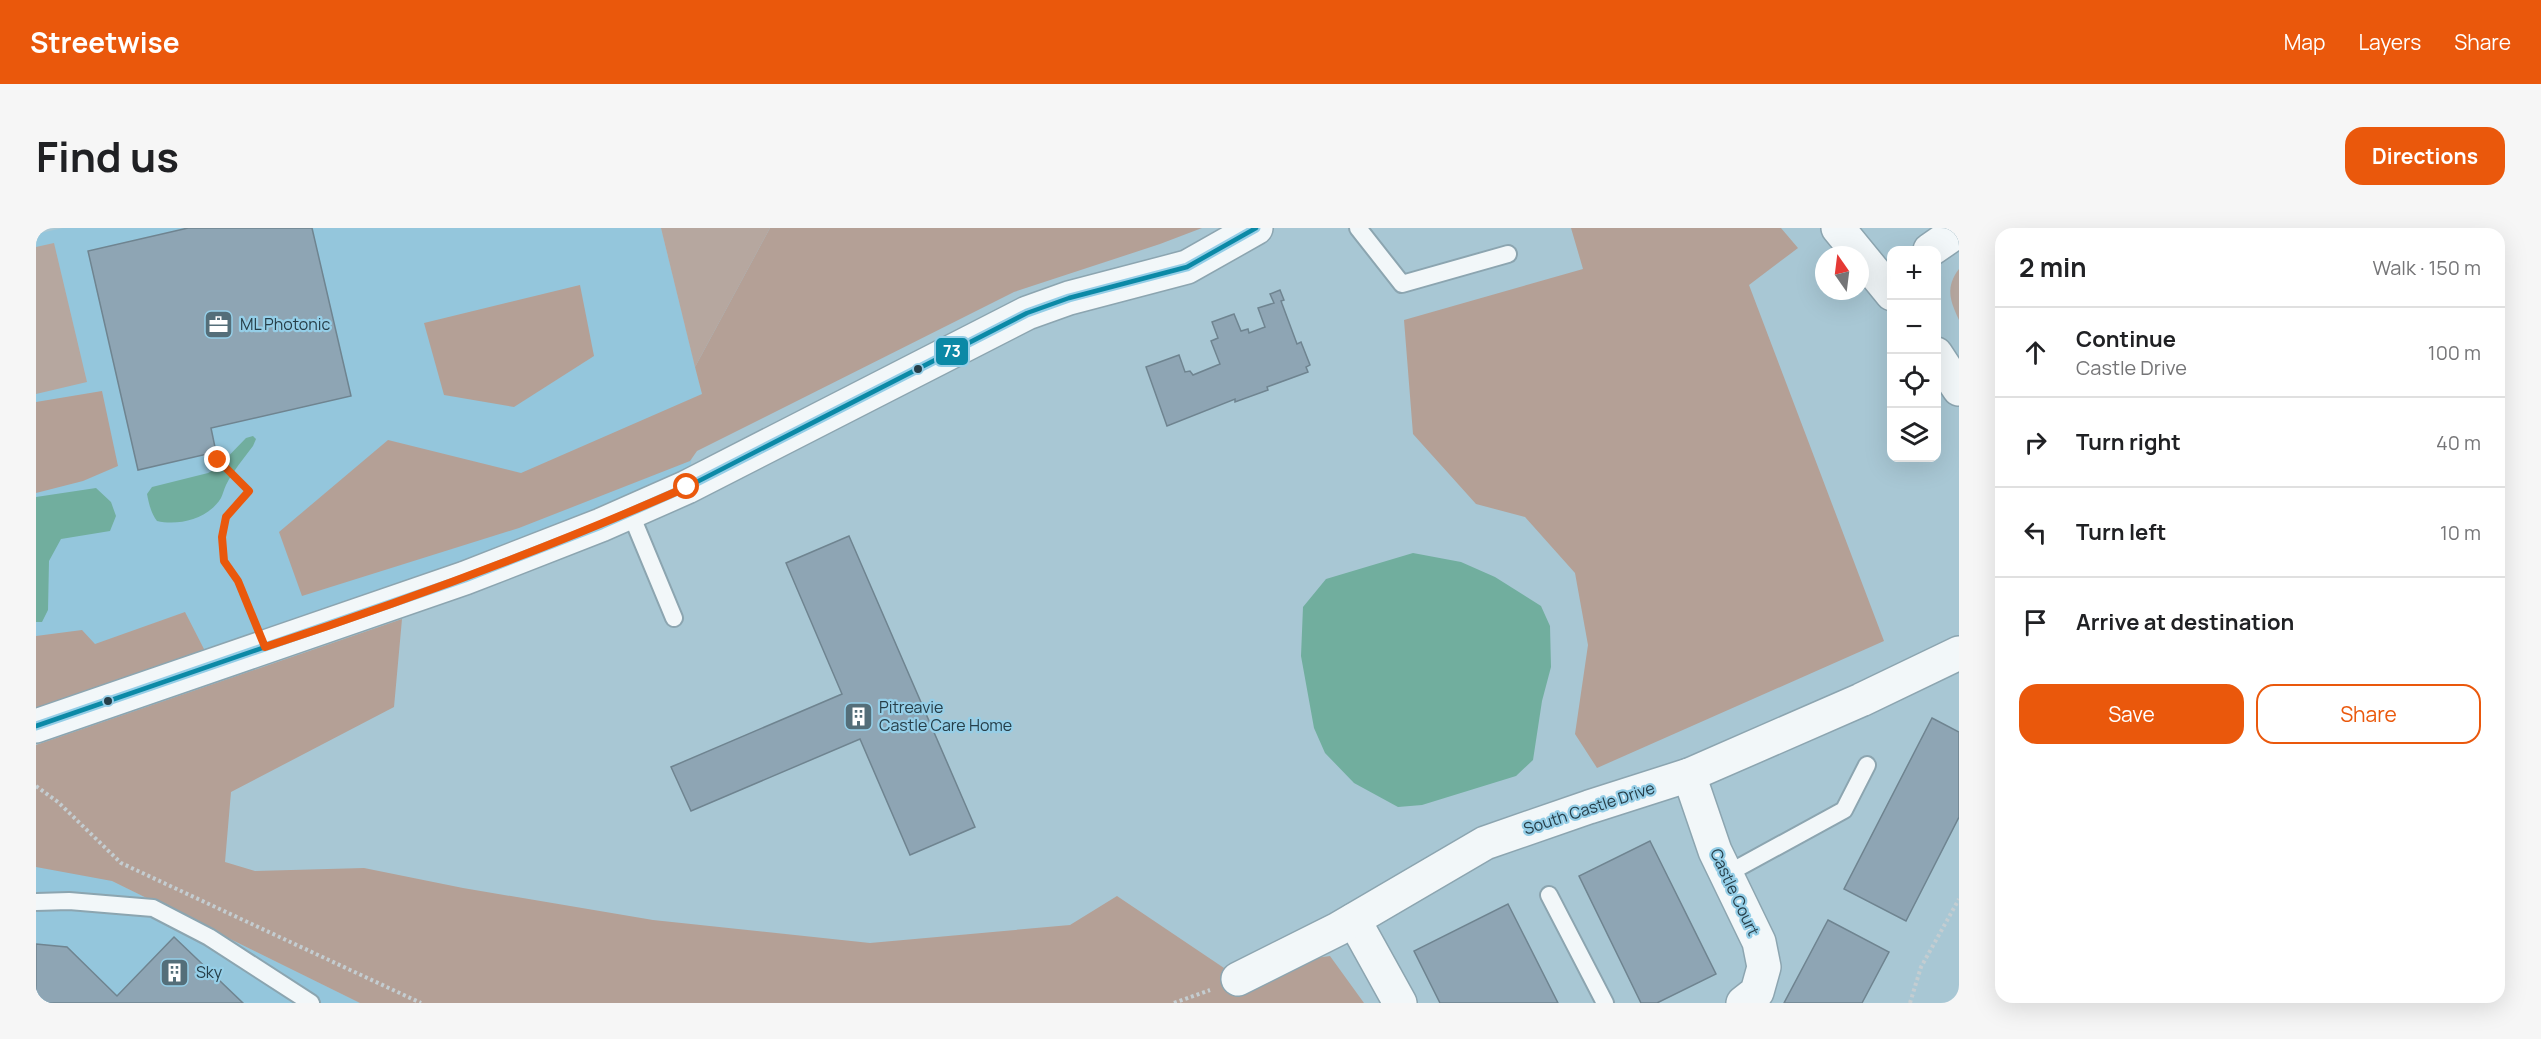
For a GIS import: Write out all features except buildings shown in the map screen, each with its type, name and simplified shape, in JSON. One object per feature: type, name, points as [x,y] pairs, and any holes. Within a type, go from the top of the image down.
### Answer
[{"type":"street","points":[[36,726],[465,578],[630,512],[687,487],[1026,313],[1069,298],[1186,267],[1256,228]]},
{"type":"street","points":[[1838,228],[1887,284]]},
{"type":"street","points":[[1936,246],[1959,230]]},
{"type":"street","points":[[1941,362],[1959,389]]},
{"type":"street","name":"South Castle Drive","points":[[1238,979],[1354,920],[1485,843],[1689,775],[1956,656]]},
{"type":"street","name":"Castle Court","points":[[1689,775],[1725,875],[1759,942],[1764,967],[1757,992],[1743,1003]]},
{"type":"street","points":[[1354,920],[1400,1003]]},
{"type":"lane","points":[[1358,228],[1402,284],[1508,254]]},
{"type":"lane","points":[[630,512],[674,618]]},
{"type":"lane","points":[[1725,875],[1844,810],[1867,765]]},
{"type":"lane","points":[[1549,896],[1605,1003]]},
{"type":"lane","points":[[36,902],[69,901],[153,908],[209,937],[311,1003]]},
{"type":"path","points":[[204,455],[218,460],[249,491],[226,517],[222,537],[224,561],[238,581],[265,647]]},
{"type":"path","points":[[36,786],[58,802],[121,863],[421,1003]]},
{"type":"path","points":[[1910,1003],[1921,967],[1959,899]]},
{"type":"shaded area","points":[[63,228],[661,228],[702,394],[687,487],[36,726],[36,234]]},
{"type":"shaded area","points":[[661,228],[770,228],[695,367]]},
{"type":"shaded area","points":[[770,228],[1202,228],[1014,292],[697,451],[690,461],[519,528],[302,596],[279,532],[388,440],[521,473],[702,394],[695,367]]},
{"type":"shaded area","points":[[1571,228],[1781,228],[1798,248],[1749,285],[1884,641],[1597,768],[1575,734],[1588,645],[1575,573],[1525,517],[1476,504],[1413,434],[1404,320],[1583,269]]},
{"type":"shaded area","points":[[54,243],[87,382],[36,394],[36,247]]},
{"type":"shaded area","points":[[1959,269],[1959,320],[1953,307],[1950,288]]},
{"type":"shaded area","points":[[580,285],[594,356],[514,407],[444,395],[424,323]]},
{"type":"shaded area","points":[[102,391],[118,466],[83,481],[36,493],[36,402]]},
{"type":"shaded area","points":[[253,436],[256,439],[253,446],[232,475],[221,498],[209,511],[183,521],[157,521],[147,494],[152,487],[208,473],[217,468],[246,438]]},
{"type":"shaded area","points":[[96,488],[111,502],[116,516],[110,531],[61,539],[49,561],[48,610],[42,622],[36,622],[36,497]]},
{"type":"shaded area","points":[[1413,553],[1461,562],[1495,577],[1541,606],[1550,626],[1551,667],[1542,701],[1533,760],[1516,776],[1422,805],[1398,807],[1354,783],[1325,753],[1314,728],[1301,656],[1303,607],[1326,579]]},
{"type":"shaded area","points":[[185,612],[205,651],[36,708],[36,636],[82,630],[95,644]]},
{"type":"shaded area","points":[[402,619],[394,707],[231,792],[225,862],[255,871],[364,868],[463,888],[653,920],[870,943],[1070,925],[1117,896],[1227,970],[1330,956],[1364,1003],[360,1003],[112,881],[36,867],[36,745]]},
{"type":"shaded area","points":[[36,820],[112,881],[360,1003],[36,1003]]},
{"type":"transit line","name":"73","points":[[36,726],[465,578],[601,525],[687,487],[1027,313],[1069,298],[1187,267],[1256,228]]},
{"type":"place","name":"ML Photonic","points":[[219,324]]},
{"type":"place","name":"Pitreavie Castle Care Home","points":[[858,716]]},
{"type":"place","name":"Sky","points":[[175,972]]},
{"type":"route","points":[[218,460],[249,491],[226,517],[222,537],[224,561],[238,581],[265,647],[465,578],[601,525],[687,487]]}]
